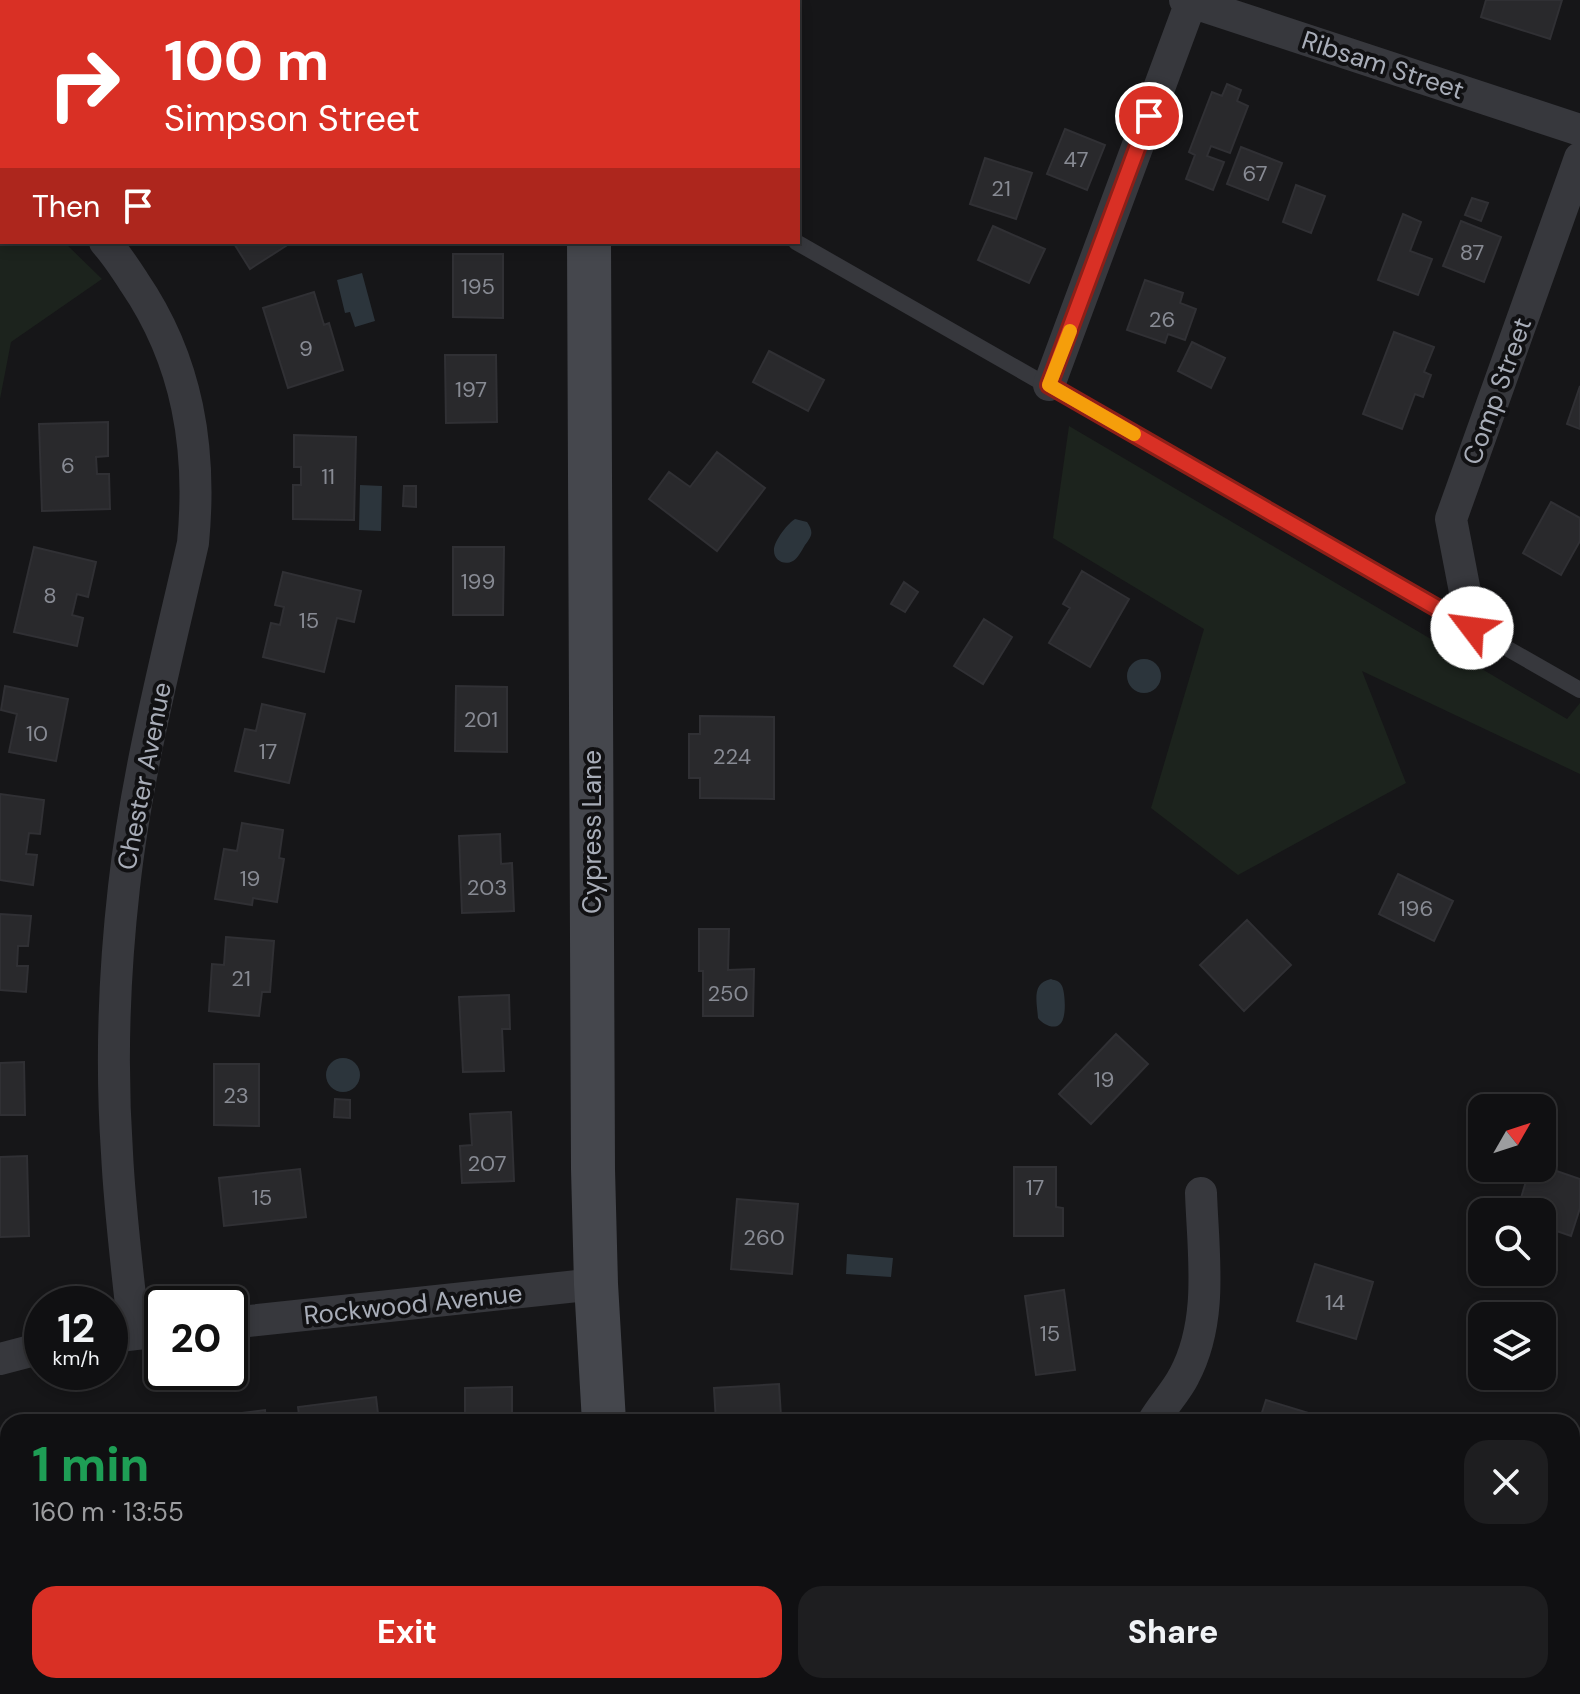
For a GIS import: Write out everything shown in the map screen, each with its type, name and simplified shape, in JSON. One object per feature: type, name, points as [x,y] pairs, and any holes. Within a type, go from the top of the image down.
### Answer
[{"type":"street","name":"Ribsam Street","points":[[1188,1],[1580,130]]},
{"type":"street","points":[[1049,385],[1188,1]]},
{"type":"street","name":"Comp Street","points":[[1472,628],[1451,519],[1580,158]]},
{"type":"street","name":"Chester Avenue","points":[[107,244],[146,299],[167,340],[186,396],[196,466],[193,543],[139,783],[124,887],[115,993],[116,1151],[135,1334]]},
{"type":"street","name":"Cypress Lane","points":[[589,244],[593,1169],[604,1414]]},
{"type":"street","points":[[1158,1414],[1184,1376],[1199,1339],[1204,1306],[1201,1193]]},
{"type":"street","name":"Rockwood Avenue","points":[[248,1321],[596,1284]]},
{"type":"street","points":[[0,1359],[24,1353]]},
{"type":"lane","points":[[800,244],[1580,690]]},
{"type":"shaded area","points":[[0,244],[66,244],[102,279],[11,342],[0,399]]},
{"type":"shaded area","points":[[362,273],[375,321],[355,327],[350,312],[345,313],[337,280]]},
{"type":"shaded area","points":[[1069,426],[1567,719],[1580,703],[1580,774],[1362,671],[1406,783],[1238,875],[1151,808],[1204,629],[1053,538]]},
{"type":"shaded area","points":[[360,485],[382,486],[381,531],[359,530]]},
{"type":"shaded area","points":[[795,519],[807,522],[811,536],[795,560],[783,562],[774,554],[774,547]]},
{"type":"shaded area","points":[[1144,659],[1156,664],[1161,676],[1156,688],[1144,693],[1132,688],[1127,676],[1132,664]]},
{"type":"shaded area","points":[[1051,979],[1061,984],[1064,997],[1063,1019],[1055,1027],[1038,1018],[1037,1006],[1040,985]]},
{"type":"shaded area","points":[[343,1058],[355,1063],[360,1075],[355,1087],[343,1092],[331,1087],[326,1075],[331,1063]]},
{"type":"shaded area","points":[[847,1254],[893,1258],[891,1277],[846,1274]]},
{"type":"building","points":[[1486,0],[1562,0],[1550,39],[1481,17]]},
{"type":"building","points":[[1227,84],[1241,90],[1237,101],[1248,106],[1230,153],[1211,146],[1207,156],[1224,162],[1213,190],[1186,179],[1195,155],[1189,152],[1212,92],[1222,96]]},
{"type":"building","points":[[1065,129],[1105,145],[1087,190],[1047,174]]},
{"type":"building","points":[[1241,147],[1282,163],[1268,200],[1227,184]]},
{"type":"building","points":[[985,158],[1032,173],[1016,219],[970,204]]},
{"type":"building","points":[[1296,185],[1325,196],[1311,233],[1283,222]]},
{"type":"building","points":[[1472,198],[1488,203],[1481,221],[1465,215]]},
{"type":"building","points":[[1403,214],[1421,222],[1410,251],[1432,259],[1418,295],[1378,280]]},
{"type":"building","points":[[1461,221],[1501,237],[1484,282],[1443,266]]},
{"type":"building","points":[[993,226],[1045,249],[1029,283],[978,260]]},
{"type":"building","points":[[234,244],[289,244],[250,269]]},
{"type":"building","points":[[453,254],[503,254],[503,318],[453,317]]},
{"type":"building","points":[[1145,280],[1183,293],[1180,303],[1196,309],[1185,340],[1168,334],[1165,343],[1127,330]]},
{"type":"building","points":[[314,292],[324,325],[329,323],[343,370],[288,388],[263,308]]},
{"type":"building","points":[[1394,332],[1434,347],[1424,372],[1431,375],[1423,397],[1415,394],[1402,429],[1363,414]]},
{"type":"building","points":[[1192,342],[1225,358],[1211,388],[1178,371]]},
{"type":"building","points":[[769,351],[824,380],[808,411],[753,382]]},
{"type":"building","points":[[445,355],[496,355],[497,422],[446,423]]},
{"type":"building","points":[[1580,386],[1580,429],[1567,424]]},
{"type":"building","points":[[108,422],[108,456],[96,457],[97,474],[109,474],[110,509],[42,511],[39,424]]},
{"type":"building","points":[[294,435],[356,437],[354,520],[293,519],[293,485],[301,485],[301,467],[294,467]]},
{"type":"building","points":[[717,452],[765,488],[717,551],[649,499],[669,472],[690,487]]},
{"type":"building","points":[[404,486],[416,486],[416,507],[403,506]]},
{"type":"building","points":[[1551,502],[1580,518],[1580,541],[1561,575],[1523,553]]},
{"type":"building","points":[[34,547],[96,562],[88,597],[77,594],[72,615],[83,618],[77,646],[14,632]]},
{"type":"building","points":[[453,547],[504,547],[503,615],[453,615]]},
{"type":"building","points":[[1082,571],[1129,599],[1090,667],[1049,643],[1070,608],[1063,604]]},
{"type":"building","points":[[283,572],[361,591],[354,622],[337,618],[324,672],[263,657],[271,623],[280,625],[284,607],[275,605]]},
{"type":"building","points":[[904,582],[918,592],[905,612],[891,604]]},
{"type":"building","points":[[984,619],[1012,637],[983,684],[954,666]]},
{"type":"building","points":[[5,686],[68,699],[56,761],[9,752],[17,714],[1,710]]},
{"type":"building","points":[[456,686],[507,687],[507,752],[455,751]]},
{"type":"building","points":[[262,704],[305,714],[289,783],[235,771],[245,729],[256,731]]},
{"type":"building","points":[[700,716],[774,717],[774,799],[700,798],[700,778],[689,778],[689,734],[700,734]]},
{"type":"building","points":[[0,794],[44,800],[40,834],[29,833],[26,854],[37,855],[33,885],[0,880]]},
{"type":"building","points":[[242,823],[283,830],[279,858],[284,859],[277,902],[253,898],[252,905],[215,899],[224,849],[237,851]]},
{"type":"building","points":[[500,834],[501,864],[512,863],[514,911],[462,913],[459,836]]},
{"type":"building","points":[[1398,874],[1453,901],[1434,941],[1379,914]]},
{"type":"building","points":[[0,914],[31,916],[28,946],[18,946],[17,966],[28,966],[26,992],[0,990]]},
{"type":"building","points":[[1247,920],[1291,965],[1244,1011],[1200,965]]},
{"type":"building","points":[[699,929],[729,929],[728,970],[754,969],[753,1016],[703,1016]]},
{"type":"building","points":[[226,937],[274,941],[270,992],[262,992],[259,1016],[209,1011],[212,964],[224,965]]},
{"type":"building","points":[[509,995],[510,1029],[502,1029],[504,1071],[463,1072],[459,997]]},
{"type":"building","points":[[1116,1034],[1148,1064],[1091,1124],[1059,1094]]},
{"type":"building","points":[[24,1062],[25,1115],[0,1115],[0,1063]]},
{"type":"building","points":[[214,1064],[259,1064],[259,1126],[214,1125]]},
{"type":"building","points":[[335,1099],[350,1100],[350,1118],[334,1117]]},
{"type":"building","points":[[511,1112],[514,1181],[462,1183],[460,1146],[472,1145],[470,1114]]},
{"type":"building","points":[[27,1156],[29,1236],[0,1237],[0,1157]]},
{"type":"building","points":[[1014,1167],[1056,1167],[1056,1207],[1063,1208],[1063,1236],[1014,1236]]},
{"type":"building","points":[[300,1169],[306,1217],[224,1226],[219,1178]]},
{"type":"building","points":[[1556,1171],[1580,1179],[1580,1208],[1571,1236],[1556,1231],[1556,1198],[1521,1198],[1526,1182],[1556,1182]]},
{"type":"building","points":[[737,1199],[798,1204],[792,1274],[731,1269]]},
{"type":"building","points":[[1315,1264],[1373,1282],[1356,1339],[1297,1321]]},
{"type":"building","points":[[1064,1290],[1075,1370],[1036,1375],[1025,1296]]},
{"type":"building","points":[[779,1384],[781,1414],[716,1414],[714,1388]]},
{"type":"building","points":[[512,1387],[512,1414],[465,1414],[465,1388]]},
{"type":"building","points":[[376,1397],[378,1414],[299,1414],[298,1407]]},
{"type":"building","points":[[1266,1400],[1312,1414],[1262,1414]]},
{"type":"building","points":[[265,1410],[265,1414],[233,1414]]},
{"type":"slow traffic","points":[[1070,331],[1049,385],[1134,434]]},
{"type":"route","points":[[1149,116],[1049,385],[1472,628]]}]
